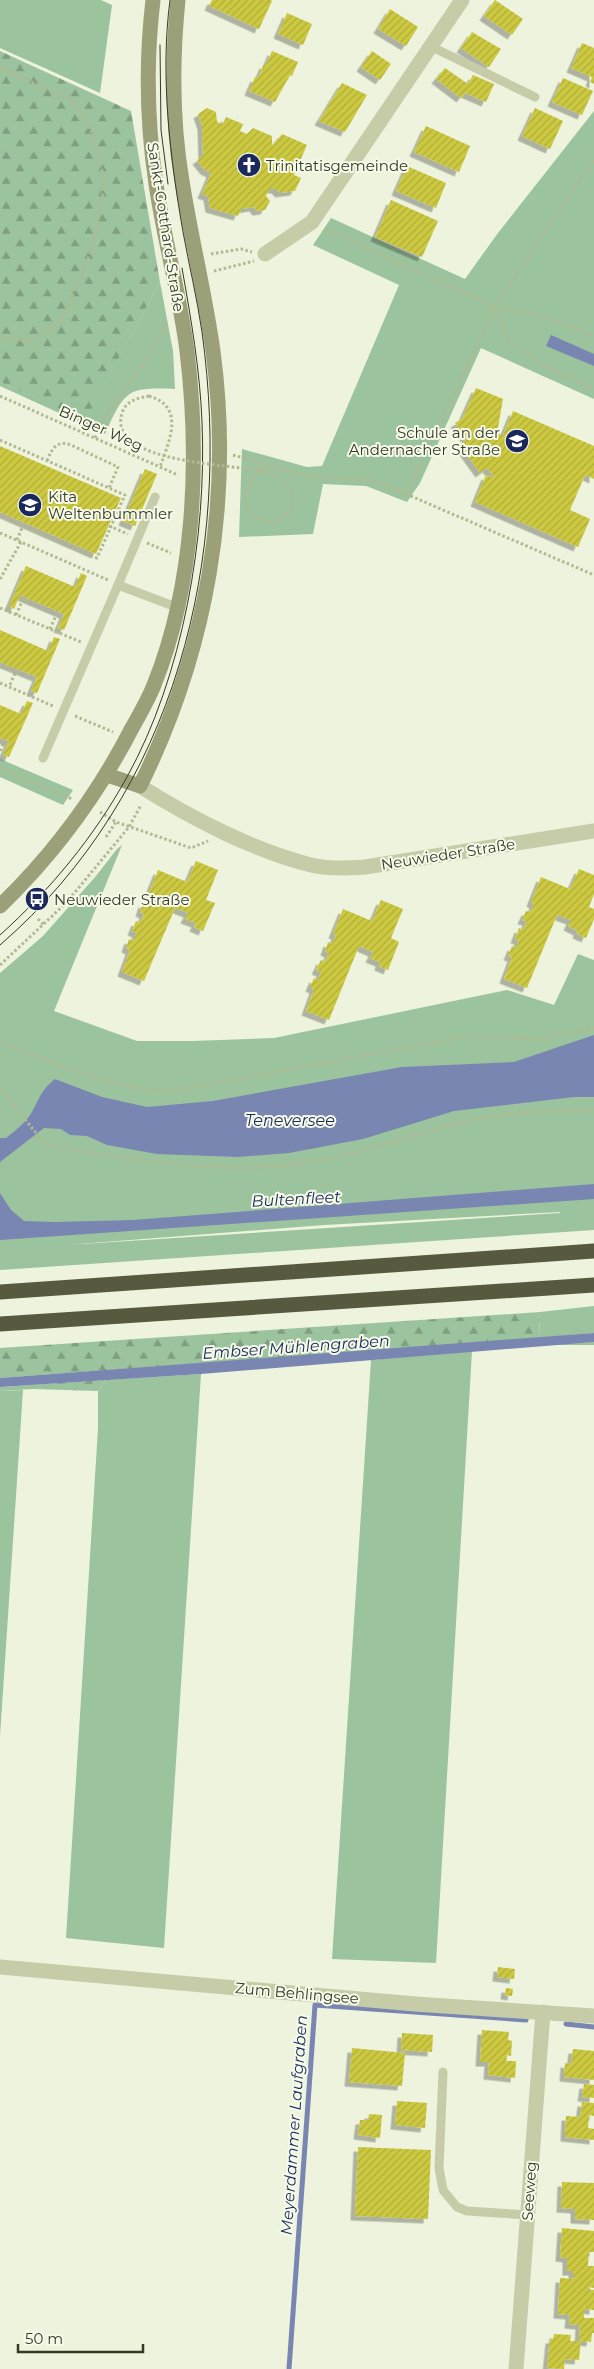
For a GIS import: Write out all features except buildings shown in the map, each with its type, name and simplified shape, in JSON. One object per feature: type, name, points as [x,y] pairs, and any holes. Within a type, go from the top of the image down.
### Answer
[{"type":"highway","points":[[0,1292],[594,1251]]},
{"type":"highway","points":[[0,1324],[594,1285]]},
{"type":"street","name":"Sankt-Gotthard-Straße","points":[[0,906],[35,872],[88,805],[108,775],[154,686],[170,638],[176,607],[191,518],[193,424],[187,349],[156,182],[150,123],[153,0]]},
{"type":"street","name":"Sankt-Gotthard-Straße","points":[[140,786],[180,689],[198,632],[212,557],[221,451],[213,349],[182,179],[175,114],[178,0]]},
{"type":"street","points":[[265,254],[312,222],[462,0]]},
{"type":"street","points":[[108,775],[140,786]]},
{"type":"street","name":"Neuwieder Straße","points":[[140,786],[166,803],[274,853],[312,865],[338,868],[383,865],[594,831]]},
{"type":"street","name":"Zum Behlingsee","points":[[0,1967],[414,2004],[594,2016]]},
{"type":"street","name":"Seeweg","points":[[516,2369],[543,2012]]},
{"type":"lane","points":[[430,46],[535,97]]},
{"type":"lane","points":[[43,758],[155,497]]},
{"type":"lane","points":[[118,584],[176,607]]},
{"type":"lane","points":[[443,2072],[439,2168],[443,2190],[456,2207],[467,2211],[528,2215]]},
{"type":"path","points":[[0,67],[75,103],[92,133],[105,182],[93,246],[61,323],[27,341],[0,337]]},
{"type":"path","points":[[406,494],[495,307],[594,160]]},
{"type":"path","points":[[312,222],[495,307],[545,317],[594,336]]},
{"type":"path","points":[[196,257],[241,249],[265,254]]},
{"type":"path","points":[[200,278],[249,264],[265,254]]},
{"type":"path","points":[[495,307],[508,340],[539,364],[594,389]]},
{"type":"path","points":[[95,438],[104,418],[146,361],[168,321],[179,310]]},
{"type":"path","name":"Binger Weg","points":[[0,396],[192,482]]},
{"type":"path","points":[[160,467],[170,439],[172,422],[168,407],[160,399],[149,396],[137,398],[127,404],[122,414],[121,423],[124,435],[140,447],[185,461],[250,469],[280,477],[288,484],[293,492],[293,502],[288,513],[280,520],[271,523],[251,515],[245,506],[246,495],[264,464]]},
{"type":"path","points":[[0,440],[125,495],[97,558],[23,524],[0,516]]},
{"type":"path","points":[[47,461],[52,448],[58,444],[65,443],[71,445],[118,466],[109,488]]},
{"type":"path","points":[[221,451],[310,477],[373,480],[594,574]]},
{"type":"path","points":[[0,579],[19,541],[23,524]]},
{"type":"path","points":[[0,533],[118,584]]},
{"type":"path","points":[[16,614],[23,598],[30,603],[32,600]]},
{"type":"path","points":[[0,608],[91,647]]},
{"type":"path","points":[[50,629],[58,611]]},
{"type":"path","points":[[0,664],[16,670],[9,687]]},
{"type":"path","points":[[0,751],[3,741]]},
{"type":"path","points":[[0,768],[88,805],[116,822],[191,848],[230,834]]},
{"type":"path","points":[[0,965],[66,904],[129,826],[142,807],[140,786]]},
{"type":"path","points":[[106,837],[116,822]]},
{"type":"path","points":[[38,919],[44,925]]},
{"type":"path","points":[[0,1042],[64,1066],[116,1082],[154,1090],[188,1088],[470,1036],[540,1039],[594,1028]]},
{"type":"path","points":[[0,1088],[40,1138],[49,1146],[134,1159],[250,1167],[298,1164],[461,1122],[537,1110],[594,1110]]},
{"type":"green space","points":[[0,0],[101,0],[112,5],[100,93],[0,48]]},
{"type":"green space","points":[[0,51],[131,111],[160,282],[85,420],[0,382]]},
{"type":"green space","points":[[594,111],[594,399],[481,348],[420,483],[407,502],[366,486],[323,484],[313,534],[239,537],[242,449],[307,467],[322,466],[399,285],[313,245],[331,218],[465,279],[498,233]]},
{"type":"green space","points":[[160,282],[173,351],[175,389],[147,389],[130,394],[118,408],[105,434],[0,386],[0,382],[85,419]]},
{"type":"green space","points":[[0,759],[73,790],[63,805],[0,777]]},
{"type":"green space","points":[[122,845],[54,1011],[137,1041],[274,1038],[507,990],[554,1005],[578,954],[594,960],[594,1230],[0,1270],[0,973],[43,936]],"holes":[[[560,1213],[66,1245],[324,1225]]]},
{"type":"green space","points":[[594,1306],[594,1333],[539,1338],[540,1312]]},
{"type":"green space","points":[[540,1312],[539,1338],[0,1378],[0,1348]]},
{"type":"green space","points":[[594,1342],[594,1345],[539,1345]]},
{"type":"green space","points":[[472,1351],[436,1963],[332,1959],[371,1360]]},
{"type":"green space","points":[[201,1374],[164,1948],[66,1938],[98,1429],[98,1391],[106,1380]]},
{"type":"green space","points":[[106,1380],[98,1391],[33,1389],[0,1391],[0,1387]]},
{"type":"green space","points":[[23,1390],[0,1736],[0,1391]]},
{"type":"water","points":[[551,335],[594,354],[594,366],[546,346]]},
{"type":"water","name":"Teneversee","points":[[594,1035],[594,1097],[574,1097],[454,1111],[363,1139],[289,1153],[237,1157],[157,1154],[107,1145],[87,1136],[70,1135],[61,1129],[44,1128],[0,1162],[0,1138],[6,1138],[24,1122],[31,1114],[44,1090],[55,1079],[102,1097],[147,1107],[213,1101],[402,1067],[514,1062]]},
{"type":"water","points":[[594,1184],[594,1199],[0,1240],[0,1193],[11,1210],[24,1221],[55,1222],[133,1220]]},
{"type":"water","points":[[594,1333],[594,1342],[201,1374],[0,1387],[0,1378]]},
{"type":"waterway","name":"Meyerdammer Laufgraben","points":[[289,2369],[315,2005],[526,2020]]},
{"type":"waterway","name":"Meyerdammer Laufgraben","points":[[566,2024],[594,2027]]},
{"type":"tram line","points":[[0,945],[61,884],[111,816],[150,743],[179,666],[198,584],[208,501],[209,417],[202,332],[174,175],[168,116],[166,58],[170,0]]},
{"type":"tram line","points":[[160,45],[161,130],[168,184]]},
{"type":"tram line","points":[[0,935],[54,881],[86,841],[114,799],[147,737],[177,650],[195,558],[203,466],[202,422],[197,364],[182,268]]},
{"type":"place","name":"Trinitatisgemeinde","points":[[249,165]]},
{"type":"place","name":"Schule an der Andernacher Straße","points":[[517,441]]},
{"type":"place","name":"Kita Weltenbummler","points":[[30,505]]},
{"type":"place","name":"Neuwieder Straße","points":[[37,899]]},
{"type":"water label","name":"Bultenfleet","points":[[296,1199]]},
{"type":"water label","name":"Embser Mühlengraben","points":[[296,1347]]}]
